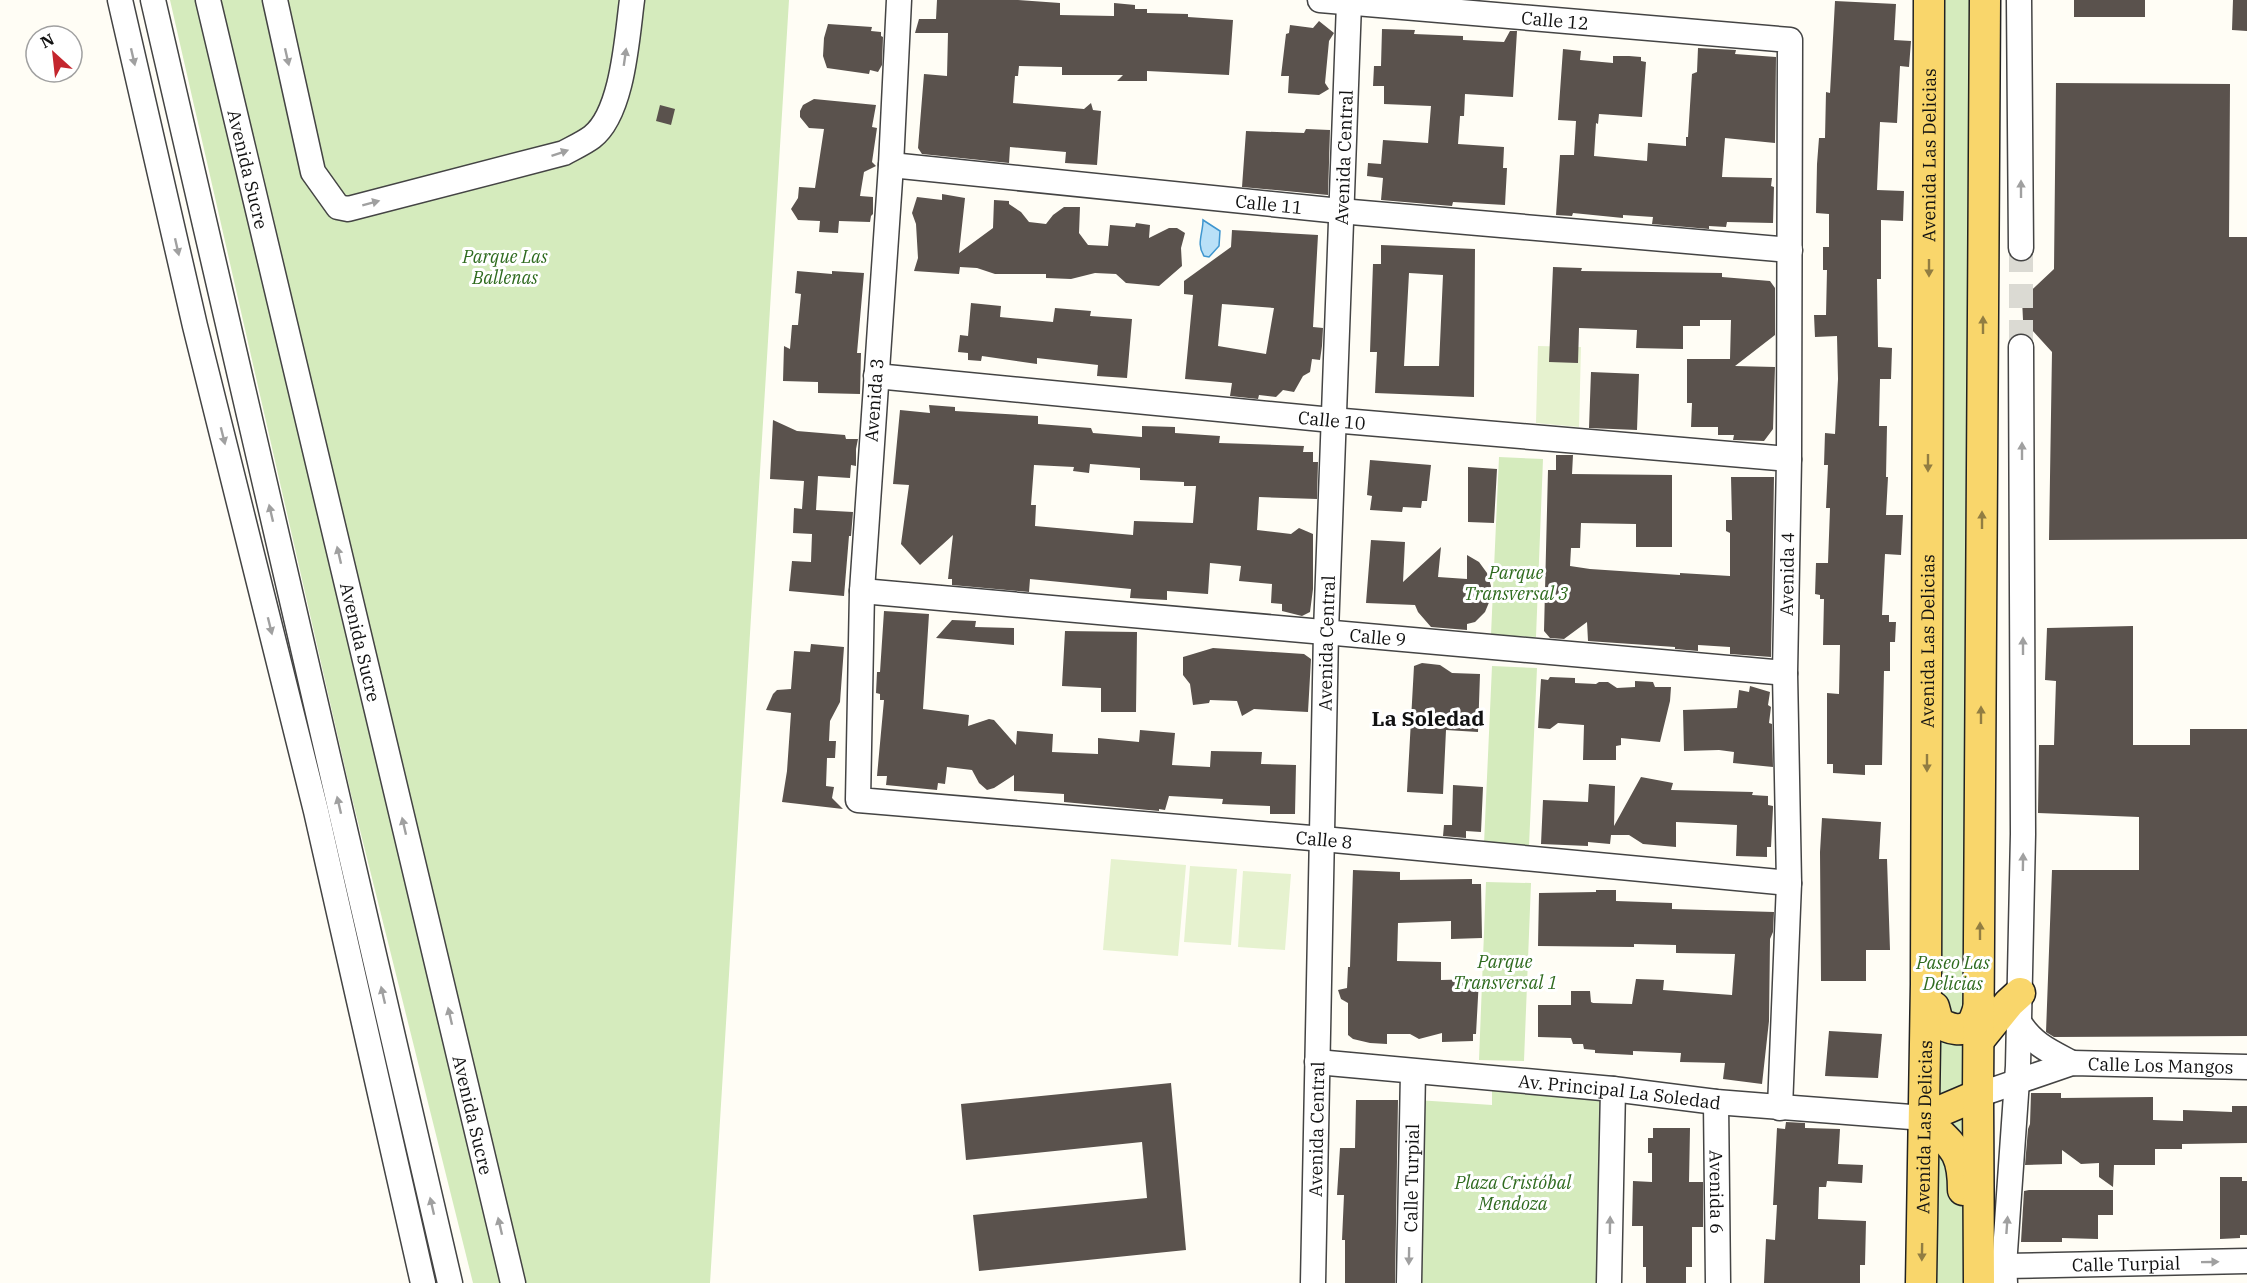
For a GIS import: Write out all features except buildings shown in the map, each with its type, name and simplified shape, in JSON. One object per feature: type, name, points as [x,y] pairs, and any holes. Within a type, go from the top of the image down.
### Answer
[{"type":"main road","name":"Avenida Las Delicias","points":[[1921,1283],[1924,1118],[1930,995],[1929,0]]},
{"type":"main road","points":[[1978,1283],[1984,3]]},
{"type":"main road","points":[[1930,995],[1938,1022],[1952,1029],[1967,1027],[1973,1021],[1980,1003]]},
{"type":"main road","points":[[1930,995],[1936,1071],[1953,1090],[1978,1095]]},
{"type":"main road","points":[[1979,1040],[2009,1003],[2020,1008]]},
{"type":"main road","points":[[1964,1283],[1963,1181],[1960,1157],[1955,1148],[1924,1118],[1978,1095]]},
{"type":"main road","points":[[1923,1180],[1932,1170],[1945,1165],[1956,1170],[1963,1181]]},
{"type":"street","points":[[120,0],[195,326],[319,822],[423,1283]]},
{"type":"street","points":[[153,0],[450,1283]]},
{"type":"street","name":"Avenida Sucre","points":[[208,0],[513,1283]]},
{"type":"street","points":[[275,0],[313,172],[338,207],[348,209],[564,153],[592,138],[602,128],[610,113],[624,66],[632,0]]},
{"type":"street","name":"Avenida 3","points":[[858,800],[862,591],[891,165],[899,0]]},
{"type":"street","name":"Calle 12","points":[[1320,0],[1790,40]]},
{"type":"street","points":[[2019,0],[2021,248]]},
{"type":"street","name":"Avenida Central","points":[[1313,1283],[1326,632],[1349,3]]},
{"type":"street","name":"Avenida 4","points":[[1780,1108],[1789,883],[1785,673],[1789,459],[1790,40]]},
{"type":"street","name":"Calle 11","points":[[891,165],[1340,211],[1790,250]]},
{"type":"street","points":[[2005,1274],[2020,1008],[2023,834],[2021,347]]},
{"type":"street","name":"Calle 10","points":[[876,376],[1332,420],[1789,459]]},
{"type":"street","name":"Calle 9","points":[[862,591],[1785,673]]},
{"type":"street","name":"Calle 8","points":[[858,800],[1323,839],[1789,883]]},
{"type":"street","points":[[2020,1008],[2030,1037],[2045,1050],[2072,1063]]},
{"type":"street","name":"Av. Principal La Soledad","points":[[1317,1062],[1613,1089],[1780,1108],[1924,1118]]},
{"type":"street","points":[[1978,1095],[2072,1063]]},
{"type":"street","name":"Calle Los Mangos","points":[[2072,1063],[2247,1067]]},
{"type":"street","name":"Calle Turpial","points":[[1409,1283],[1413,1072]]},
{"type":"street","points":[[1609,1283],[1613,1089]]},
{"type":"street","name":"Avenida 6","points":[[1716,1102],[1718,1283]]},
{"type":"street","name":"Calle Turpial","points":[[2005,1274],[2247,1261]]},
{"type":"green space","name":"Parque Las Ballenas","points":[[170,0],[789,0],[710,1283],[473,1283],[350,790]]},
{"type":"green space","name":"Paseo Las Delicias","points":[[1933,0],[1976,0],[1963,1181],[1964,1283],[1921,1283]]},
{"type":"green space","points":[[1538,346],[1581,347],[1579,427],[1536,423]]},
{"type":"green space","name":"Parque Transversal 3","points":[[1499,457],[1543,459],[1536,637],[1491,635]]},
{"type":"green space","points":[[1492,666],[1537,668],[1529,846],[1484,844]]},
{"type":"green space","points":[[1111,859],[1186,865],[1178,956],[1103,950]]},
{"type":"green space","points":[[1190,866],[1237,869],[1231,945],[1184,942]]},
{"type":"green space","points":[[1243,871],[1291,874],[1285,950],[1238,947]]},
{"type":"green space","name":"Parque Transversal 1","points":[[1486,882],[1531,883],[1524,1061],[1479,1060]]},
{"type":"green space","name":"Plaza Cristóbal Mendoza","points":[[1492,1083],[1608,1094],[1603,1283],[1412,1283],[1417,1100],[1492,1105]]},
{"type":"water","points":[[1203,220],[1220,231],[1219,246],[1209,257],[1204,256],[1200,247]]},
{"type":"tunnel","points":[[2021,248],[2021,347]]},
{"type":"district","name":"La Soledad","points":[[1428,718]]}]
